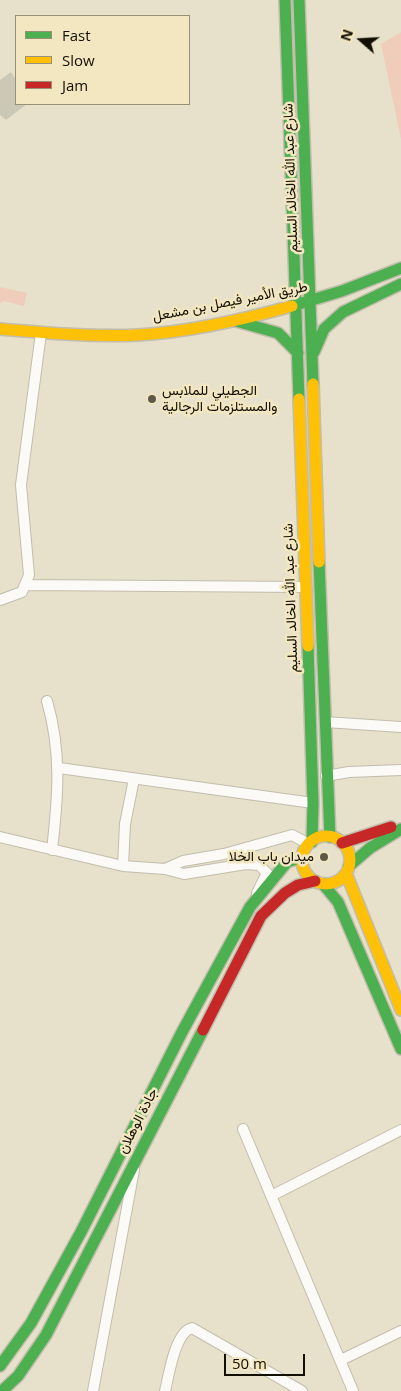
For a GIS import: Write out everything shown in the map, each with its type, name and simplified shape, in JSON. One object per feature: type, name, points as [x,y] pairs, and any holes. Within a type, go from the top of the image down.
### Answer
[{"type":"main road","name":"شارع عبد الله الخالد السليم","points":[[285,0],[313,803],[310,843]]},
{"type":"main road","name":"شارع عبد الله الخالد السليم","points":[[299,0],[309,241],[326,776],[330,837]]},
{"type":"main road","points":[[294,238],[298,251],[303,251],[309,241]]},
{"type":"main road","name":"طريق الأمير فيصل بن مشعل","points":[[0,329],[92,335],[159,333],[311,302],[401,268]]},
{"type":"main road","name":"شارع عبد الله الخالد السليم","points":[[312,355],[324,329],[338,316],[372,297],[401,284]]},
{"type":"main road","points":[[230,320],[276,331],[288,338],[298,353]]},
{"type":"main road","points":[[342,843],[362,838],[401,822]]},
{"type":"main road","points":[[319,883],[336,882],[370,848],[401,829]]},
{"type":"main road","points":[[401,1010],[348,870],[349,854],[342,843],[330,837],[317,838],[310,843],[303,857],[305,871],[338,902],[401,1049]]},
{"type":"main road","name":"جادة الوهلان","points":[[0,1366],[31,1323],[81,1232],[182,1032],[250,907],[287,862],[303,857]]},
{"type":"main road","name":"جادة الوهلان","points":[[2,1391],[18,1376],[46,1335],[261,916],[280,895],[299,884],[319,883]]},
{"type":"street","points":[[0,600],[22,592],[27,585],[29,575],[21,485],[41,333]]},
{"type":"street","points":[[27,585],[305,586]]},
{"type":"street","points":[[47,701],[55,728],[59,768],[52,850]]},
{"type":"street","points":[[325,722],[401,727]]},
{"type":"street","points":[[59,768],[313,803]]},
{"type":"street","points":[[326,776],[349,772],[401,770]]},
{"type":"street","points":[[123,866],[125,824],[134,779]]},
{"type":"street","points":[[165,868],[183,861],[224,854],[292,835],[310,843]]},
{"type":"street","points":[[0,837],[123,866],[165,868],[184,874],[246,864],[259,865],[266,873],[250,907]]},
{"type":"street","points":[[243,1129],[353,1391]]},
{"type":"street","points":[[271,1196],[401,1130]]},
{"type":"street","points":[[93,1391],[137,1156]]},
{"type":"street","points":[[165,1391],[180,1338],[186,1329],[192,1328],[302,1391]]},
{"type":"street","points":[[340,1360],[401,1332]]},
{"type":"shaded area","points":[[401,32],[401,139],[381,44]]},
{"type":"shaded area","points":[[0,287],[27,293],[24,306],[4,301],[0,303]]},
{"type":"building","points":[[11,72],[15,78],[15,105],[26,105],[6,120],[0,115],[0,80]]},
{"type":"traffic: fast","points":[[285,0],[299,399]]},
{"type":"traffic: fast","points":[[299,0],[313,384]]},
{"type":"traffic: fast","points":[[292,306],[342,291],[401,268]]},
{"type":"traffic: fast","points":[[314,352],[324,329],[343,312],[401,284]]},
{"type":"traffic: fast","points":[[236,321],[278,333],[298,353]]},
{"type":"traffic: fast","points":[[319,562],[330,837]]},
{"type":"traffic: fast","points":[[308,646],[313,803],[312,842]]},
{"type":"traffic: fast","points":[[349,866],[370,848],[401,829]]},
{"type":"traffic: fast","points":[[0,1366],[31,1323],[81,1232],[182,1032],[250,907],[287,862],[303,857]]},
{"type":"traffic: fast","points":[[323,884],[338,902],[401,1049]]},
{"type":"traffic: fast","points":[[2,1391],[18,1376],[46,1335],[203,1030]]},
{"type":"traffic: slow","points":[[0,329],[86,335],[138,335],[215,325],[292,306]]},
{"type":"traffic: slow","points":[[313,384],[319,562]]},
{"type":"traffic: slow","points":[[299,399],[308,646]]},
{"type":"traffic: slow","points":[[326,836],[335,838],[343,843],[348,851],[350,860],[348,869],[343,877],[335,882],[326,884],[317,882],[309,877],[304,869],[302,860],[304,851],[309,843],[317,838],[326,836]]},
{"type":"traffic: slow","points":[[346,873],[401,1010]]},
{"type":"traffic: jam","points":[[342,843],[391,827]]},
{"type":"traffic: jam","points":[[203,1030],[261,916],[285,893],[298,885],[315,881]]},
{"type":"place","name":"الجطيلي للملابس والمستلزمات الرجالية","points":[[152,399]]},
{"type":"place","name":"ميدان باب الخلا","points":[[324,857]]}]
